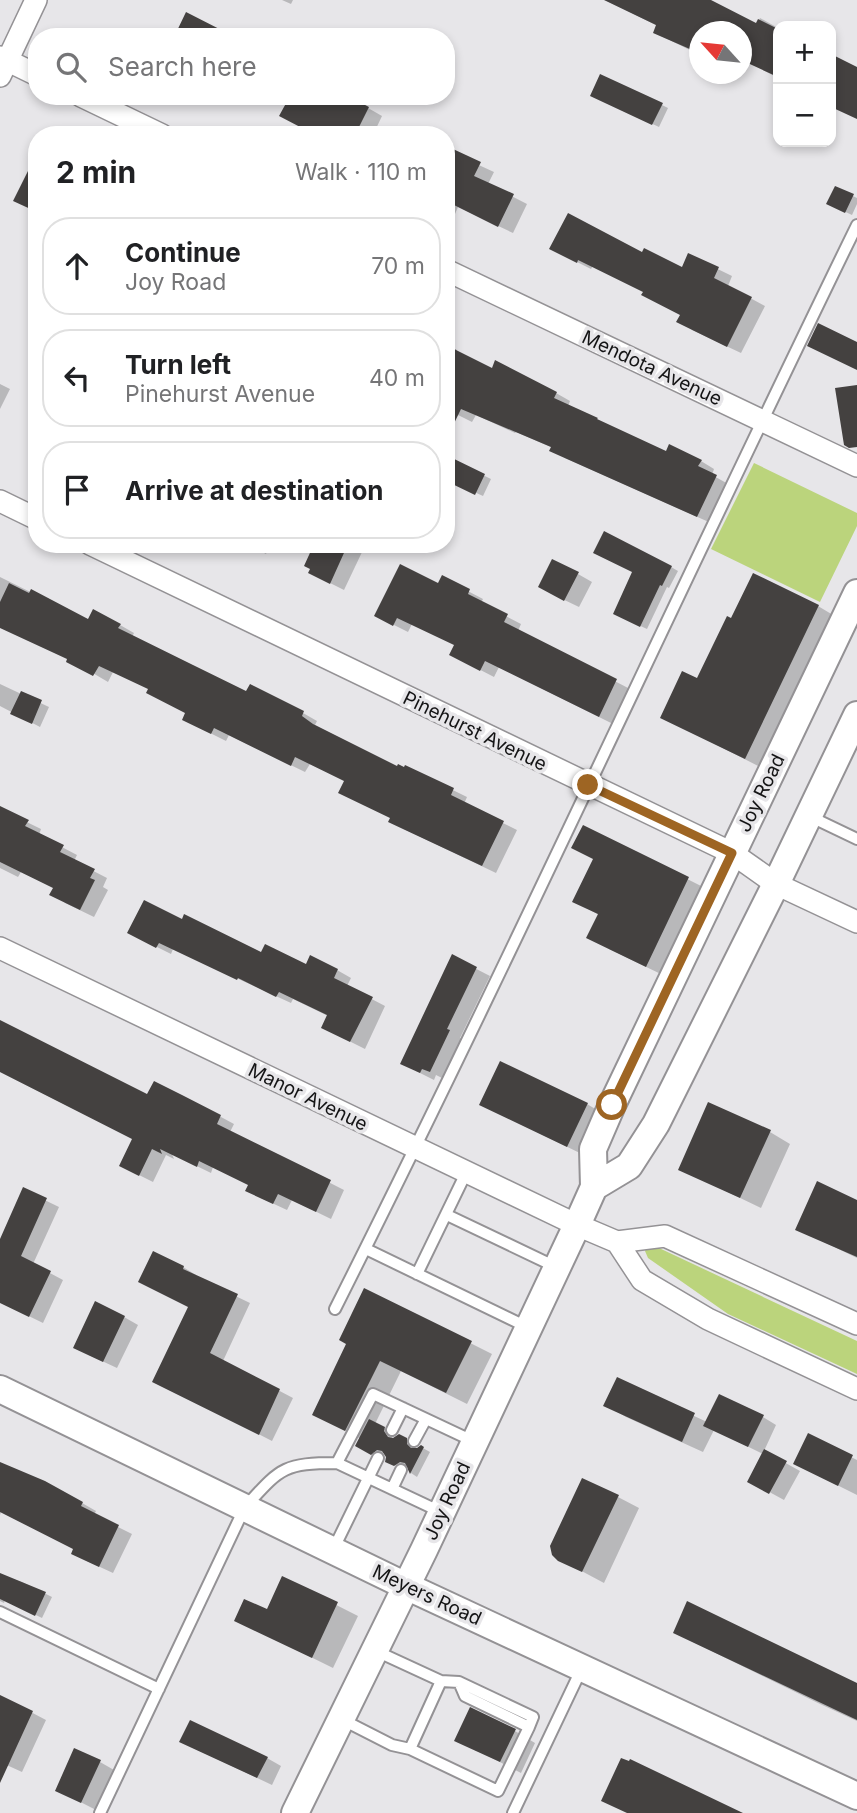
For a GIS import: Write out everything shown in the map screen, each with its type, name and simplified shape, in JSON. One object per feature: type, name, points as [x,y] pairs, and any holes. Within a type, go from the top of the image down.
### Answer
[{"type":"street","points":[[28,72],[2,65],[36,0]]},
{"type":"street","points":[[100,105],[143,126]]},
{"type":"street","name":"Mendota Avenue","points":[[455,274],[857,466]]},
{"type":"street","points":[[0,501],[28,515]]},
{"type":"street","name":"Pinehurst Avenue","points":[[109,553],[732,853],[776,884],[857,922]]},
{"type":"street","name":"Joy Road","points":[[295,1813],[375,1651],[577,1224],[594,1187],[593,1149],[857,593]]},
{"type":"street","points":[[594,1187],[629,1166],[656,1124],[857,715]]},
{"type":"street","name":"Manor Avenue","points":[[0,948],[416,1149],[617,1242]]},
{"type":"street","points":[[857,1324],[665,1236],[617,1242],[642,1280],[708,1319],[857,1389]]},
{"type":"street","name":"Meyers Road","points":[[0,1389],[406,1586],[857,1796]]},
{"type":"lane","points":[[335,1309],[416,1149],[761,420],[857,225]]},
{"type":"lane","points":[[809,816],[857,839]]},
{"type":"lane","points":[[417,1274],[467,1172]]},
{"type":"lane","points":[[447,1214],[556,1267]]},
{"type":"lane","points":[[366,1249],[529,1328]]},
{"type":"lane","points":[[337,1463],[373,1394],[475,1442]]},
{"type":"lane","points":[[392,1430],[403,1408]]},
{"type":"lane","points":[[414,1441],[426,1419]]},
{"type":"lane","points":[[333,1550],[378,1458]]},
{"type":"lane","points":[[100,1813],[245,1507],[278,1472],[295,1465],[337,1463],[441,1512]]},
{"type":"lane","points":[[392,1489],[401,1470]]},
{"type":"lane","points":[[0,1612],[159,1689]]},
{"type":"lane","points":[[341,1719],[392,1745],[410,1749],[498,1791],[533,1717],[459,1682],[441,1681],[375,1651]]},
{"type":"lane","points":[[513,1813],[582,1668]]},
{"type":"lane","points":[[410,1749],[441,1681]]},
{"type":"green space","points":[[754,463],[857,513],[857,526],[820,602],[711,549]]},
{"type":"green space","points":[[647,1246],[659,1248],[857,1341],[857,1374],[728,1314],[648,1258],[645,1251]]},
{"type":"building","points":[[604,0],[711,0],[756,23],[758,19],[773,26],[773,75],[752,65],[752,21],[689,21],[689,49],[653,33],[656,25]]},
{"type":"building","points":[[186,12],[217,28],[178,28]]},
{"type":"building","points":[[836,56],[857,67],[857,119],[836,109]]},
{"type":"building","points":[[600,74],[663,103],[652,125],[590,96]]},
{"type":"building","points":[[285,105],[369,107],[360,126],[298,126],[279,116]]},
{"type":"building","points":[[455,150],[481,162],[474,176],[514,194],[498,227],[455,206]]},
{"type":"building","points":[[28,171],[28,208],[13,201]]},
{"type":"building","points":[[835,186],[854,194],[845,213],[826,204]]},
{"type":"building","points":[[568,213],[642,252],[644,248],[682,267],[688,253],[719,267],[714,278],[752,297],[727,347],[676,322],[680,315],[641,295],[643,292],[549,249]]},
{"type":"building","points":[[818,323],[857,342],[857,370],[807,346]]},
{"type":"building","points":[[455,350],[492,368],[495,360],[557,392],[554,398],[666,451],[669,444],[702,460],[698,466],[717,475],[697,517],[549,451],[551,447],[461,409],[455,421]]},
{"type":"building","points":[[857,385],[857,447],[849,448],[844,445],[835,388]]},
{"type":"building","points":[[455,459],[485,474],[475,495],[455,485]]},
{"type":"building","points":[[604,531],[672,566],[640,627],[613,614],[632,572],[593,553]]},
{"type":"building","points":[[310,553],[344,553],[330,584],[308,573],[310,569],[304,566]]},
{"type":"building","points":[[552,559],[579,572],[564,601],[538,587]]},
{"type":"building","points":[[400,564],[438,583],[442,575],[470,589],[468,594],[508,614],[504,622],[617,679],[599,717],[485,661],[480,671],[449,655],[454,645],[397,618],[393,626],[374,616]]},
{"type":"building","points":[[753,573],[819,605],[745,759],[660,718],[682,671],[697,678],[727,616],[731,618]]},
{"type":"building","points":[[9,583],[29,593],[31,589],[88,619],[93,609],[121,624],[118,628],[246,691],[250,684],[304,711],[302,716],[313,724],[397,766],[405,765],[454,788],[451,795],[504,821],[482,866],[388,822],[390,818],[338,793],[344,781],[295,757],[291,766],[214,728],[211,734],[182,720],[185,713],[146,693],[148,689],[99,666],[93,676],[66,662],[67,659],[0,628],[0,602]]},
{"type":"building","points":[[21,691],[42,700],[32,724],[10,714]]},
{"type":"building","points":[[0,806],[29,820],[25,826],[64,845],[60,852],[95,869],[90,878],[95,880],[80,910],[49,895],[53,888],[0,862]]},
{"type":"building","points":[[583,825],[689,877],[646,967],[586,938],[598,914],[572,902],[593,859],[571,848]]},
{"type":"building","points":[[144,900],[182,919],[184,914],[261,952],[265,944],[306,964],[310,955],[338,969],[334,978],[373,997],[350,1042],[321,1028],[327,1015],[279,992],[276,997],[159,943],[156,948],[127,933]]},
{"type":"building","points":[[452,954],[477,967],[430,1072],[422,1069],[420,1073],[400,1064]]},
{"type":"building","points":[[0,1020],[147,1094],[154,1081],[221,1115],[217,1124],[331,1180],[316,1212],[278,1194],[273,1204],[245,1191],[248,1185],[199,1161],[197,1167],[160,1149],[162,1154],[152,1149],[139,1176],[119,1166],[132,1139],[0,1072]]},
{"type":"building","points":[[500,1061],[588,1103],[567,1147],[479,1105]]},
{"type":"building","points":[[708,1102],[771,1130],[740,1198],[678,1170]]},
{"type":"building","points":[[817,1181],[857,1200],[857,1257],[795,1230]]},
{"type":"building","points":[[23,1187],[47,1198],[21,1256],[51,1271],[29,1317],[0,1303],[0,1239]]},
{"type":"building","points":[[153,1251],[184,1266],[183,1269],[238,1294],[210,1353],[280,1389],[259,1435],[152,1382],[188,1307],[138,1282]]},
{"type":"building","points":[[364,1288],[472,1341],[446,1393],[380,1361],[345,1431],[312,1415],[346,1344],[339,1340]]},
{"type":"building","points":[[95,1301],[125,1316],[103,1362],[73,1348]]},
{"type":"building","points":[[617,1377],[695,1413],[682,1442],[603,1406]]},
{"type":"building","points":[[719,1394],[764,1415],[748,1447],[703,1426]]},
{"type":"building","points":[[369,1419],[385,1427],[384,1431],[388,1437],[393,1438],[399,1434],[407,1438],[407,1444],[411,1448],[421,1445],[424,1447],[410,1474],[405,1463],[400,1462],[394,1466],[385,1462],[386,1457],[382,1451],[377,1450],[371,1455],[355,1446]]},
{"type":"building","points":[[808,1433],[853,1455],[838,1486],[793,1464]]},
{"type":"building","points":[[764,1449],[787,1461],[769,1494],[747,1482]]},
{"type":"building","points":[[0,1462],[45,1481],[83,1502],[81,1506],[119,1525],[99,1567],[71,1554],[73,1549],[0,1512]]},
{"type":"building","points":[[582,1478],[619,1495],[582,1572],[558,1561],[552,1555],[550,1546]]},
{"type":"building","points":[[0,1573],[46,1592],[35,1616],[0,1599]]},
{"type":"building","points":[[282,1576],[338,1602],[312,1658],[234,1621],[244,1599],[267,1609]]},
{"type":"building","points":[[687,1601],[857,1683],[857,1720],[673,1633]]},
{"type":"building","points":[[0,1695],[33,1711],[0,1783]]},
{"type":"building","points":[[470,1707],[516,1729],[500,1762],[454,1741]]},
{"type":"building","points":[[190,1720],[268,1757],[257,1778],[179,1742]]},
{"type":"building","points":[[74,1748],[101,1760],[81,1803],[55,1791]]},
{"type":"building","points":[[621,1758],[630,1759],[743,1813],[627,1813],[601,1801]]},
{"type":"route","points":[[588,785],[732,853],[612,1105]]}]
